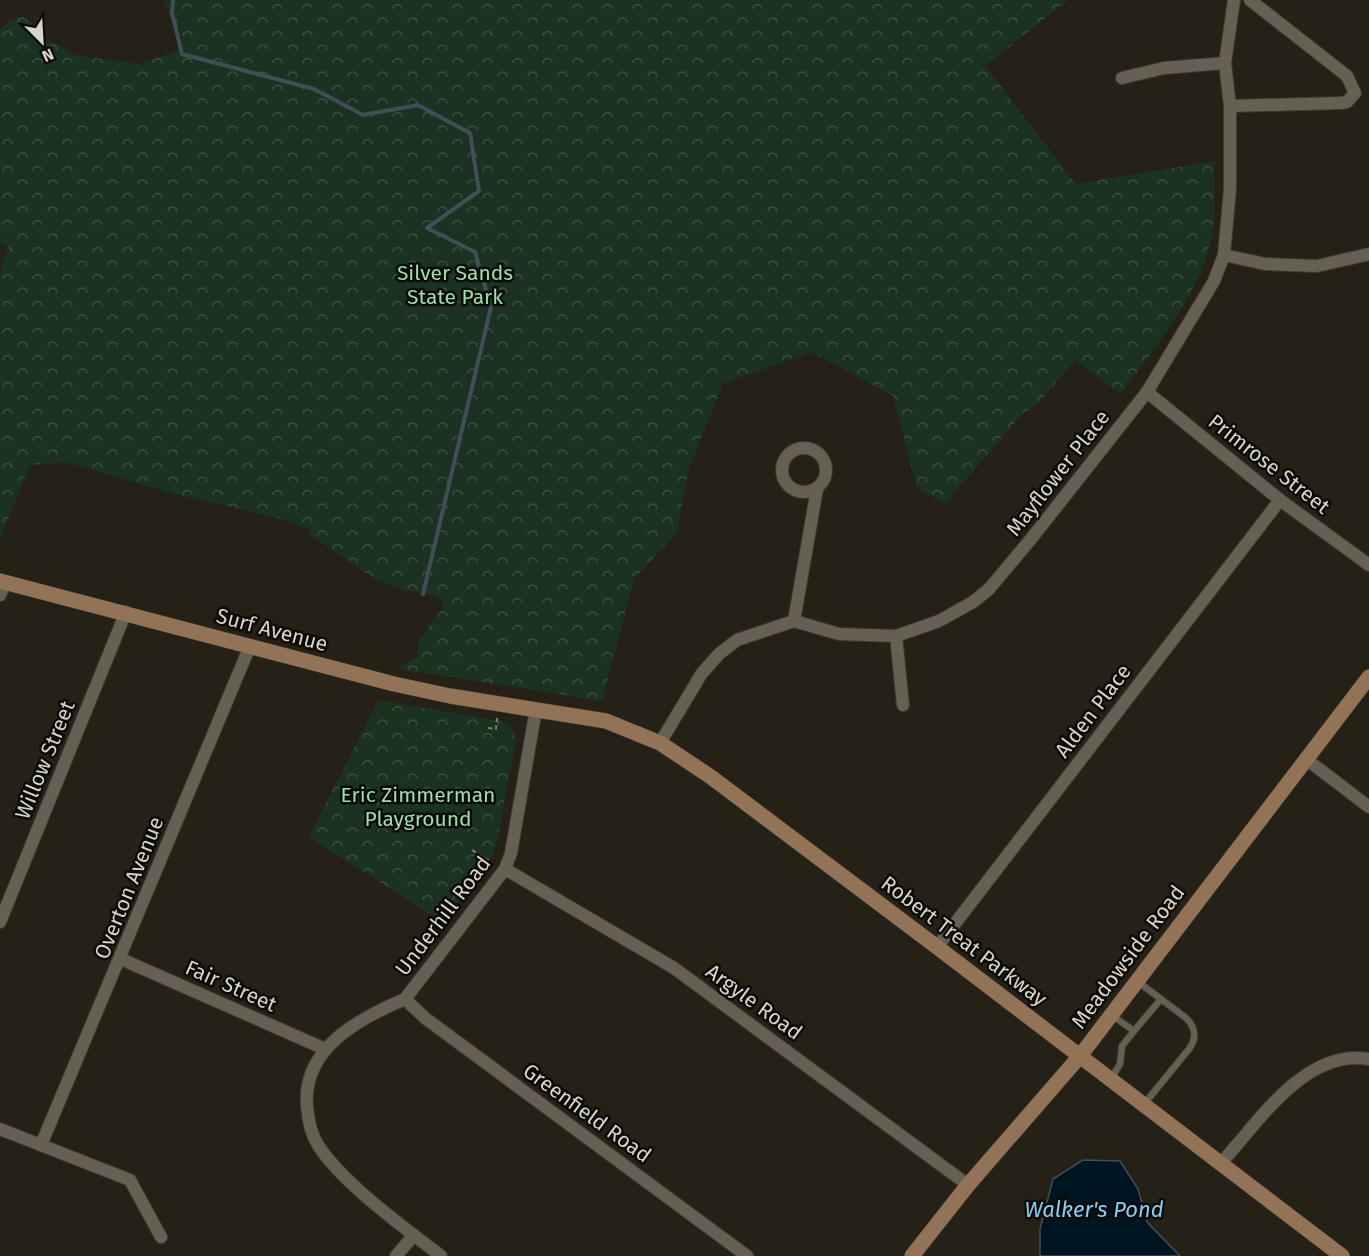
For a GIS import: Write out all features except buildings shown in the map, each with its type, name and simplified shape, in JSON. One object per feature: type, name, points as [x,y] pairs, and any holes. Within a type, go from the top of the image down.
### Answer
[{"type":"street","name":"Mayflower Place","points":[[794,621],[839,634],[896,636],[939,621],[973,602],[989,589],[1147,392],[1214,281],[1224,255],[1230,189],[1230,106],[1225,63],[1234,0]]},
{"type":"street","points":[[1230,106],[1340,103],[1347,102],[1355,93],[1347,76],[1250,0]]},
{"type":"street","points":[[1122,78],[1164,68],[1225,63]]},
{"type":"street","points":[[1224,255],[1265,264],[1317,266],[1369,254]]},
{"type":"street","name":"Primrose Street","points":[[1147,392],[1280,500],[1369,565]]},
{"type":"street","points":[[660,742],[702,673],[718,654],[737,640],[794,621],[817,489]]},
{"type":"street","name":"Alden Place","points":[[937,946],[1280,500]]},
{"type":"street","name":"Surf Avenue","points":[[2,586],[126,612],[416,689],[536,709]]},
{"type":"street","name":"Willow Street","points":[[0,922],[126,612]]},
{"type":"street","points":[[896,636],[903,705]]},
{"type":"street","name":"Overton Avenue","points":[[41,1145],[121,959],[250,646]]},
{"type":"street","name":"Meadowside Road","points":[[912,1256],[968,1185],[1080,1056],[1369,677]]},
{"type":"street","name":"Robert Treat Parkway","points":[[536,709],[606,721],[660,742],[711,777],[937,946],[1342,1256]]},
{"type":"street","name":"Underhill Road","points":[[441,1256],[338,1171],[317,1144],[308,1121],[306,1092],[311,1071],[325,1049],[354,1025],[405,999],[505,869],[511,853],[536,709]]},
{"type":"street","points":[[1306,759],[1369,807]]},
{"type":"street","name":"Argyle Road","points":[[505,869],[674,968],[968,1185]]},
{"type":"street","name":"Fair Street","points":[[121,959],[325,1049]]},
{"type":"street","name":"Greenfield Road","points":[[405,999],[425,1018],[747,1256]]},
{"type":"street","points":[[1221,1163],[1287,1091],[1314,1068],[1344,1058],[1369,1059]]},
{"type":"street","points":[[0,1129],[130,1180],[161,1237]]},
{"type":"street","points":[[396,1256],[414,1235]]},
{"type":"lane","points":[[1137,981],[1192,1024],[1194,1042],[1144,1104]]},
{"type":"lane","points":[[1112,1080],[1120,1064],[1122,1046],[1161,999]]},
{"type":"lane","points":[[1111,1015],[1134,1031]]},
{"type":"path","points":[[488,728],[496,729],[498,716]]},
{"type":"path","points":[[472,850],[490,862]]},
{"type":"green space","name":"Silver Sands State Park","points":[[163,0],[1068,0],[985,66],[1076,184],[1214,161],[1214,210],[1211,240],[1206,260],[1186,300],[1121,394],[1075,360],[1038,404],[1023,413],[946,503],[917,488],[893,396],[812,352],[723,383],[689,468],[677,532],[634,579],[602,701],[406,670],[399,668],[418,656],[420,639],[442,609],[443,601],[432,595],[403,590],[376,580],[309,534],[310,530],[287,520],[175,494],[66,462],[30,465],[0,539],[0,272],[8,246],[0,244],[0,30],[11,20],[23,17],[32,23],[44,39],[61,46],[74,55],[138,64],[170,54],[182,47]]},
{"type":"green space","name":"Eric Zimmerman Playground","points":[[378,700],[501,721],[512,728],[516,740],[496,846],[491,858],[442,922],[309,837]]},
{"type":"water","name":"Walker's Pond","points":[[1083,1160],[1120,1161],[1138,1189],[1147,1222],[1180,1256],[1040,1256],[1040,1229],[1053,1179]]},
{"type":"waterway","points":[[173,0],[172,13],[182,54],[314,89],[363,115],[418,105],[470,133],[479,191],[427,228],[475,252],[491,307],[423,594]]}]
